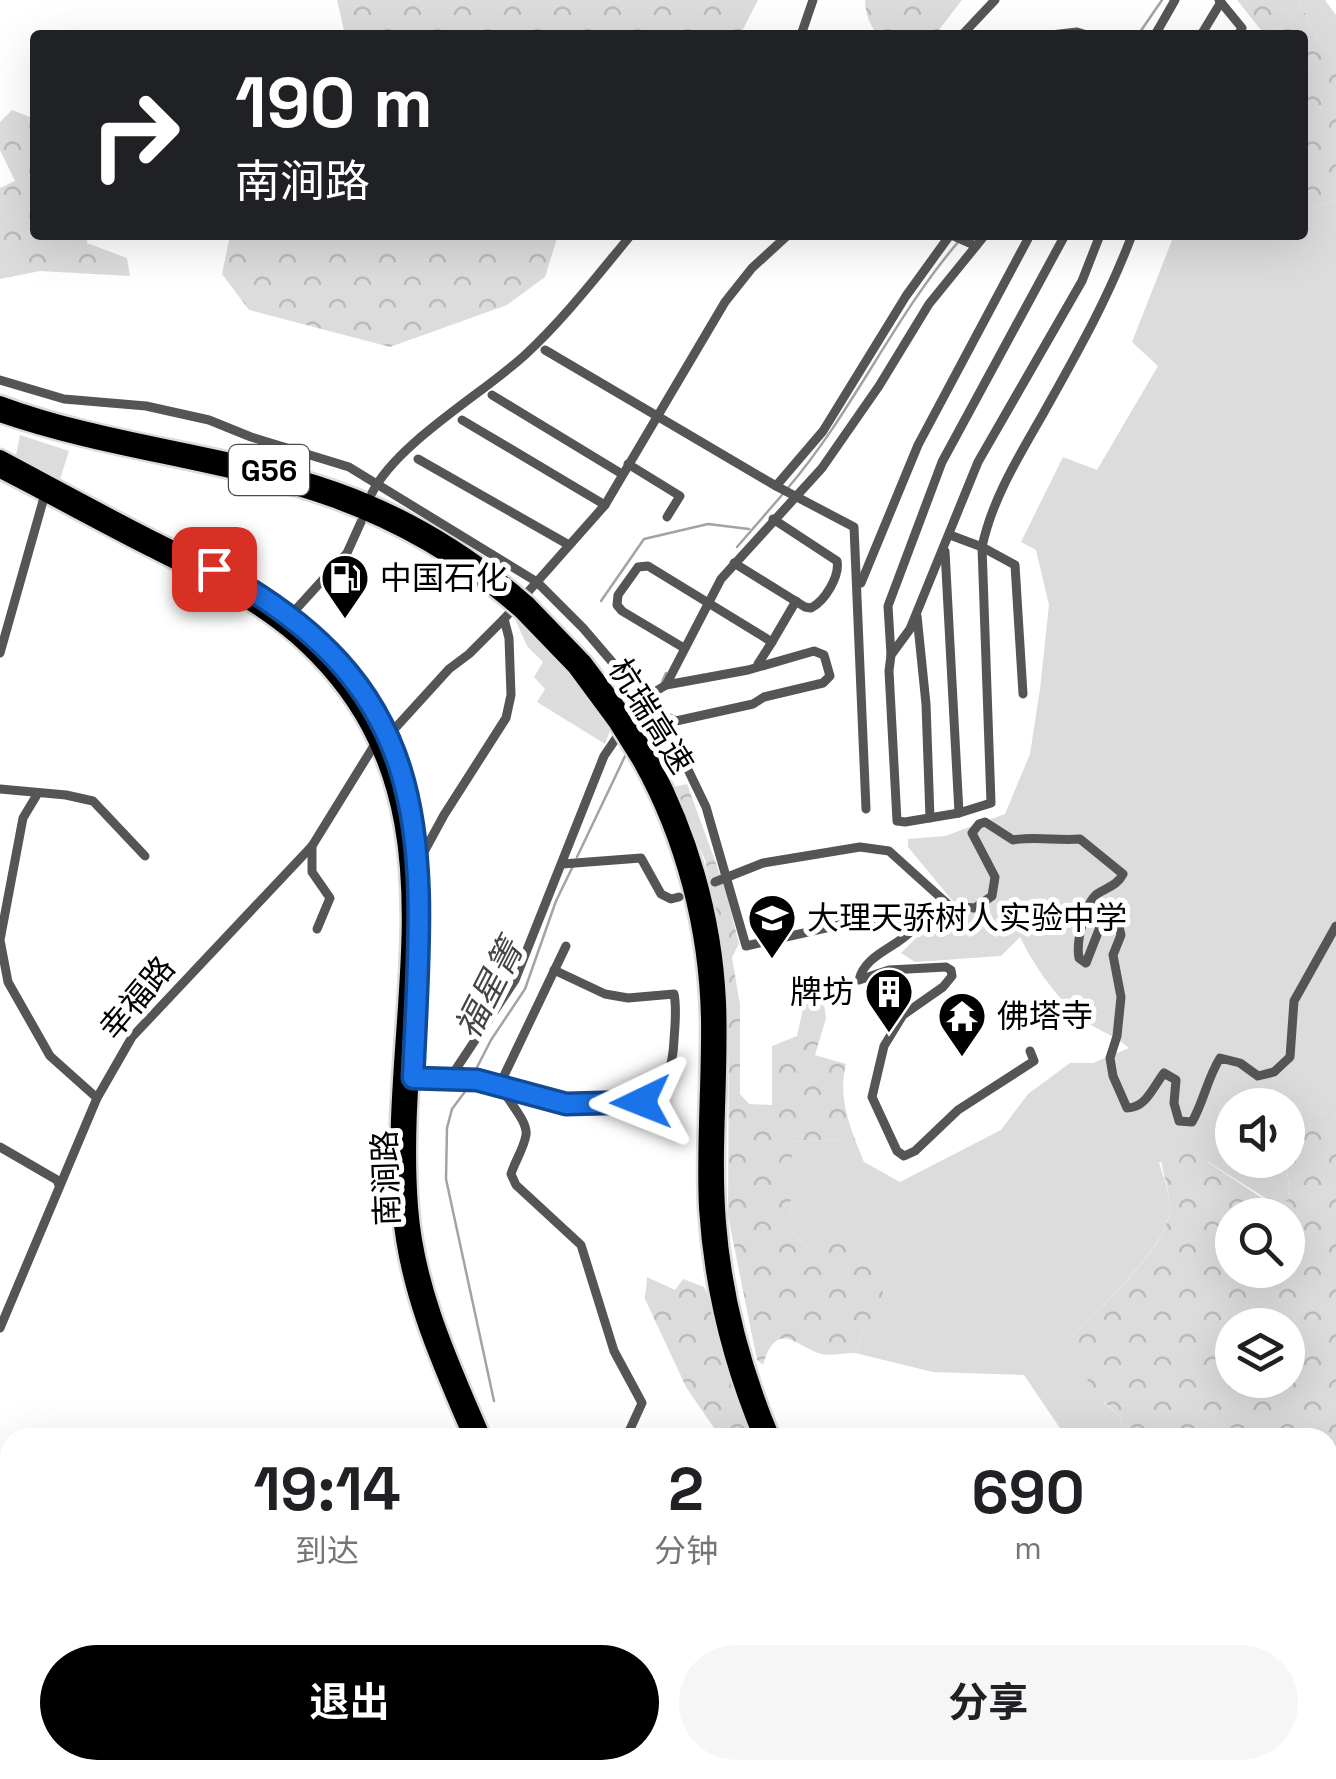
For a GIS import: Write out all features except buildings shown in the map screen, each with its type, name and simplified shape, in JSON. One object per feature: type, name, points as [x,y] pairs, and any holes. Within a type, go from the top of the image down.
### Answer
[{"type":"highway","name":"杭瑞高速","points":[[0,403],[70,424],[270,470],[337,490],[426,530],[478,563],[524,607],[620,717],[682,828],[711,930],[719,1003],[716,1172],[722,1253],[741,1350],[769,1428]]},
{"type":"highway","name":"杭瑞高速","points":[[0,415],[333,500],[420,540],[511,596]]},
{"type":"highway","name":"南涧路","points":[[0,457],[226,576],[290,616],[345,670],[368,701],[410,797],[419,861],[420,932],[398,1174],[404,1247],[424,1327],[467,1428]]},
{"type":"highway","name":"南涧路","points":[[0,470],[232,592],[275,620],[336,678],[383,738],[398,800],[408,873],[407,1078],[410,1186],[417,1253],[436,1323],[480,1428]]},
{"type":"highway","name":"杭瑞高速","points":[[644,758],[672,832],[700,932],[708,1004],[705,1172],[710,1254],[730,1353],[757,1428]]},
{"type":"street","points":[[803,30],[813,0]]},
{"type":"street","points":[[967,30],[995,0]]},
{"type":"street","points":[[1158,30],[1175,0]]},
{"type":"street","points":[[1204,30],[1220,1],[1241,30]]},
{"type":"street","points":[[372,493],[415,444],[550,331],[627,240]]},
{"type":"street","name":"幸福路","points":[[0,1328],[97,1098],[132,1037],[312,846],[383,738],[504,619],[605,505],[725,302],[752,268],[783,240]]},
{"type":"street","points":[[450,1078],[515,980],[566,863],[604,756],[645,701],[666,685],[708,603],[734,563],[773,520],[786,490],[871,362],[906,296],[959,240]]},
{"type":"street","points":[[786,490],[822,468],[888,372],[929,304],[960,240]]},
{"type":"street","points":[[859,588],[918,445],[1027,240]]},
{"type":"street","points":[[1062,240],[942,462],[888,606],[898,821],[959,813],[992,803],[982,547],[986,528],[1005,481],[1109,296],[1130,240]]},
{"type":"street","points":[[891,655],[917,614],[978,462],[1082,281],[1098,240]]},
{"type":"street","points":[[545,350],[657,418],[854,526],[866,809]]},
{"type":"street","points":[[871,362],[888,372]]},
{"type":"street","points":[[0,380],[64,399],[146,406],[209,420],[349,467],[537,582],[583,628],[674,738],[706,808],[746,946],[866,919],[904,921],[912,922],[908,935],[864,967],[859,980],[889,970],[951,970],[952,976],[943,988],[903,1015],[884,1046],[873,1104],[897,1151],[904,1156],[914,1152],[958,1110],[1034,1060],[1030,1051]]},
{"type":"street","points":[[492,395],[622,474]]},
{"type":"street","points":[[462,420],[605,505]]},
{"type":"street","points":[[418,459],[569,544]]},
{"type":"street","points":[[628,464],[680,496],[667,517]]},
{"type":"street","points":[[0,653],[45,494]]},
{"type":"street","points":[[734,563],[808,608],[818,605],[838,572],[838,564],[834,557],[773,520]]},
{"type":"street","points":[[290,616],[347,553],[361,522]]},
{"type":"street","points":[[950,535],[1015,565],[1022,694]]},
{"type":"street","points":[[945,547],[959,813]]},
{"type":"street","points":[[684,648],[617,605],[618,595],[634,570],[644,566],[772,642]]},
{"type":"street","points":[[758,665],[796,601]]},
{"type":"street","points":[[917,614],[926,704],[930,818]]},
{"type":"street","points":[[419,861],[506,718],[511,695],[509,638],[504,619]]},
{"type":"street","points":[[655,711],[676,721],[753,704],[764,697],[823,683],[830,676],[826,658],[820,652],[666,685]]},
{"type":"street","points":[[0,790],[93,801],[146,856]]},
{"type":"street","points":[[38,793],[24,818],[0,940],[8,982],[50,1056],[97,1098]]},
{"type":"street","points":[[715,882],[763,863],[860,847],[888,852],[950,906],[975,908],[992,896],[995,877],[972,833],[978,824],[986,822],[1013,840],[1035,836],[1080,840],[1123,874],[1092,901],[1077,946],[1079,958],[1086,963],[1104,917],[1110,914],[1117,918],[1121,935],[1113,955],[1121,997],[1118,1036],[1110,1058],[1120,1094],[1127,1108],[1136,1108],[1164,1073],[1176,1080],[1174,1103],[1179,1121],[1192,1122],[1220,1058],[1240,1063],[1258,1076],[1274,1072],[1290,1056],[1294,1001],[1336,926]]},
{"type":"street","points":[[312,846],[312,872],[330,898],[317,929]]},
{"type":"street","points":[[566,863],[641,858],[661,894],[671,900],[679,897]]},
{"type":"street","points":[[566,946],[500,1084],[526,1125],[511,1174],[516,1185],[581,1245],[614,1351],[642,1403],[631,1428]]},
{"type":"street","points":[[407,1078],[500,1084],[566,1104],[622,1104],[641,1102],[652,1095],[673,1061],[674,994],[628,998],[605,994],[554,970]]},
{"type":"street","points":[[0,1150],[59,1185]]},
{"type":"green space","points":[[337,0],[758,0],[743,30],[344,30]]},
{"type":"green space","points":[[865,0],[962,0],[939,30],[875,30]]},
{"type":"green space","points":[[1237,0],[1298,0],[1322,47],[1336,55],[1336,201],[1308,209],[1308,30],[1261,30]]},
{"type":"green space","points":[[1298,0],[1325,0],[1336,15],[1336,55],[1322,47]]},
{"type":"green space","points":[[12,110],[30,117],[30,240],[87,240],[127,258],[130,276],[40,271],[0,279],[0,188],[15,181],[0,150],[0,122]]},
{"type":"green space","points":[[1336,201],[1336,1120],[1305,1108],[1305,1088],[1215,1088],[1215,1166],[1208,1162],[1159,1162],[1170,1207],[1159,1239],[1073,1336],[1105,1404],[1120,1416],[1122,1428],[1060,1428],[1024,1375],[933,1372],[855,1353],[864,1326],[886,1300],[808,1247],[790,1230],[791,1142],[841,1139],[864,1162],[900,1182],[1001,1130],[1028,1094],[1070,1063],[1093,1063],[1129,1048],[1068,1006],[1020,937],[1001,956],[915,962],[901,953],[927,927],[965,916],[908,847],[908,839],[945,836],[1005,814],[1030,754],[1049,605],[1036,550],[1021,542],[1063,457],[1097,470],[1158,366],[1132,342],[1172,240],[1308,240],[1308,209]]},
{"type":"green space","points":[[229,240],[556,240],[545,277],[507,305],[390,347],[249,310],[222,274]]},
{"type":"green space","points":[[20,435],[69,451],[60,479],[16,456]]},
{"type":"green space","points":[[520,619],[553,651],[612,725],[605,744],[537,702],[545,689],[534,677],[543,662],[527,646],[516,621]]},
{"type":"green space","points":[[687,784],[726,891],[739,944],[732,957],[740,1005],[740,1094],[749,1104],[772,1105],[772,1046],[797,1036],[807,990],[823,997],[826,1018],[815,1055],[846,1064],[844,1102],[864,1162],[841,1139],[792,1142],[790,1230],[808,1247],[843,1243],[873,1268],[886,1300],[864,1326],[855,1353],[821,1354],[781,1339],[769,1350],[763,1365],[757,1360],[728,1216],[729,1017],[721,939],[705,860],[673,787]]},
{"type":"green space","points":[[1305,1108],[1310,1108],[1336,1120],[1336,1428],[1122,1428],[1120,1416],[1088,1381],[1073,1336],[1131,1276],[1167,1222],[1170,1207],[1162,1146],[1183,1146],[1215,1167],[1215,1178],[1232,1178],[1262,1198],[1215,1198],[1215,1288],[1305,1288],[1305,1198],[1289,1198],[1288,1178],[1305,1178]]},
{"type":"green space","points":[[1234,1178],[1288,1178],[1290,1198],[1266,1198]]},
{"type":"green space","points":[[647,1277],[675,1290],[683,1279],[704,1287],[718,1318],[753,1428],[714,1428],[686,1387],[645,1299]]},
{"type":"waterway","name":"福星箐","points":[[1141,30],[1162,0]]},
{"type":"waterway","name":"福星箐","points":[[787,489],[959,241]]},
{"type":"waterway","name":"福星箐","points":[[737,547],[782,495]]},
{"type":"waterway","points":[[601,601],[644,539],[708,524],[749,529]]},
{"type":"waterway","name":"福星箐","points":[[662,682],[666,673]]},
{"type":"waterway","name":"福星箐","points":[[640,726],[647,711]]},
{"type":"waterway","name":"福星箐","points":[[577,857],[627,752]]},
{"type":"waterway","name":"福星箐","points":[[472,1077],[525,989],[556,901],[574,864]]},
{"type":"waterway","name":"福星箐","points":[[470,1085],[452,1109],[447,1128],[446,1179],[494,1401]]},
{"type":"place","name":"中国石化","points":[[345,620]]},
{"type":"place","name":"大理天骄树人实验中学","points":[[772,960]]},
{"type":"place","name":"牌坊","points":[[889,1034]]},
{"type":"place","name":"佛塔寺","points":[[962,1058]]},
{"type":"route","points":[[214,569],[282,610],[324,647],[368,701],[396,754],[410,797],[420,872],[413,1078],[477,1080],[566,1104],[641,1102]]}]
